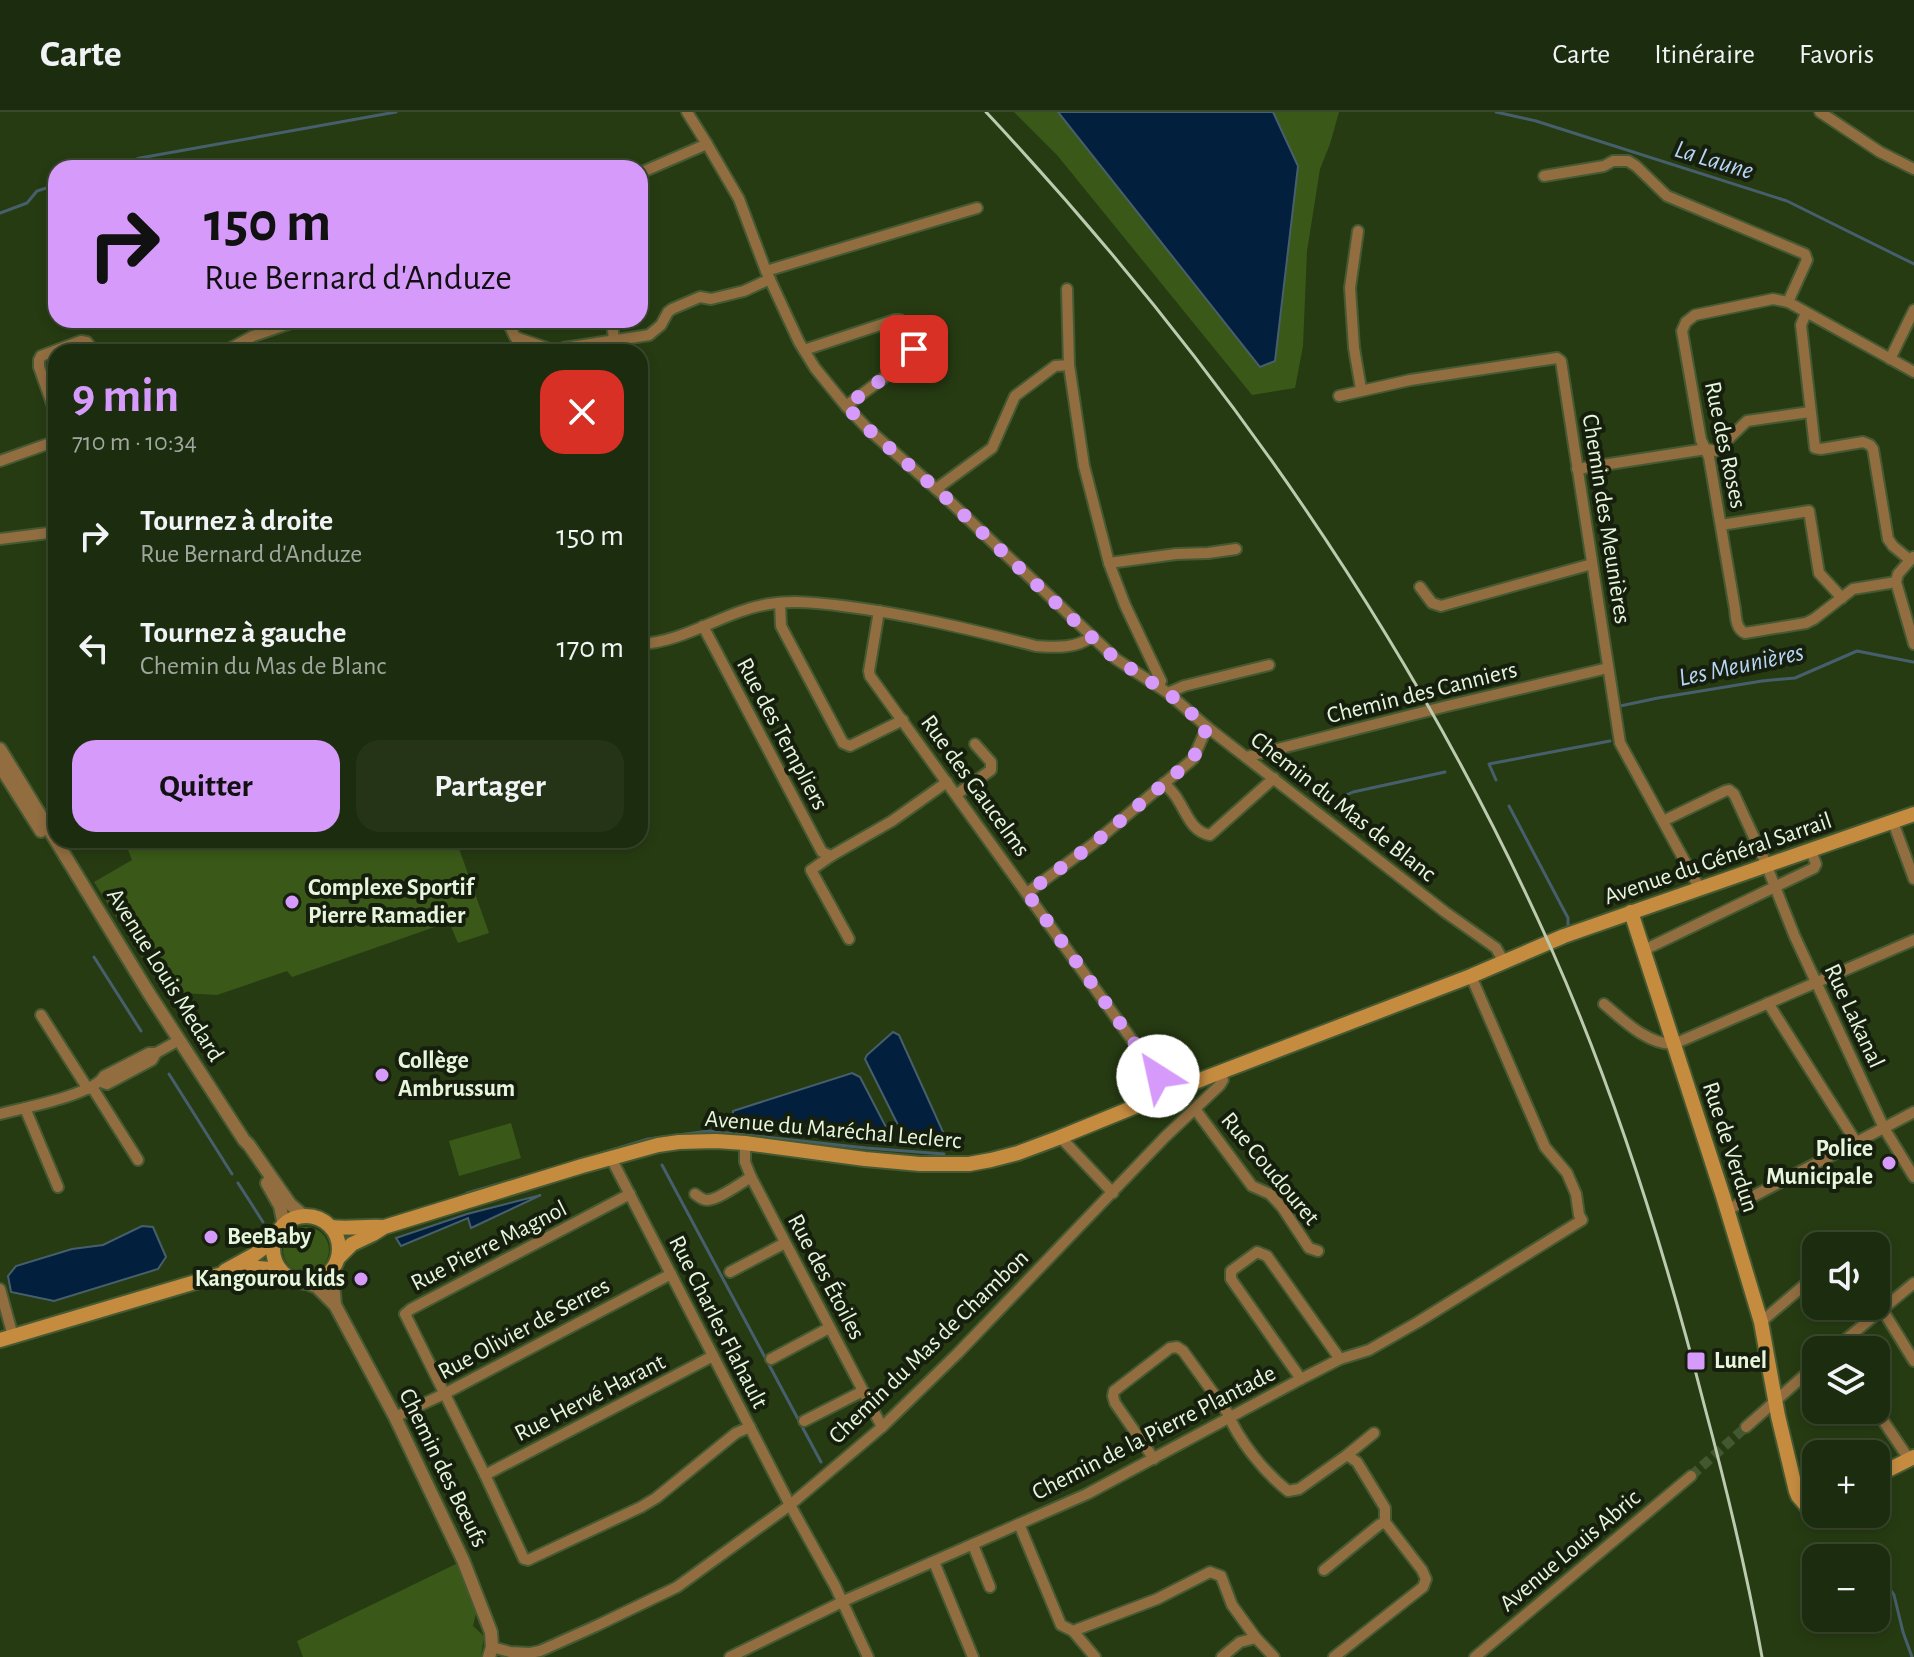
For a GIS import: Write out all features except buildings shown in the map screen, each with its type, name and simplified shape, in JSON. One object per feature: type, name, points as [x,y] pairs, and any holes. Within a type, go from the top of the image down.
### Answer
[{"type":"main road","name":"Avenue du Général Sarrail","points":[[1538,947],[1914,814]]},
{"type":"main road","name":"Rue de Verdun","points":[[1631,912],[1761,1322],[1796,1491],[1802,1499]]},
{"type":"main road","name":"Avenue du Maréchal Leclerc","points":[[336,1264],[352,1244],[384,1227],[658,1145],[705,1141],[745,1143],[920,1164],[969,1164],[1018,1153],[1538,947]]},
{"type":"main road","points":[[6,1338],[219,1275],[258,1268],[280,1270],[295,1281],[307,1283],[319,1280],[336,1264],[337,1237],[331,1227],[321,1220],[304,1216],[291,1220],[275,1239],[219,1275]]},
{"type":"main road","name":"Avenue du Maréchal Leclerc","points":[[331,1227],[384,1227]]},
{"type":"main road","points":[[275,1239],[273,1252],[280,1270]]},
{"type":"main road","points":[[1890,1469],[1911,1458]]},
{"type":"street","name":"Chemin du Mas de Blanc","points":[[687,112],[739,199],[786,317],[804,350],[815,368],[868,429],[1116,659],[1168,693],[1207,727],[1496,948],[1504,962]]},
{"type":"street","points":[[1820,112],[1880,152],[1914,169]]},
{"type":"street","points":[[648,170],[707,144]]},
{"type":"street","points":[[1544,176],[1604,166],[1613,161],[1628,161],[1667,196],[1805,254],[1807,260],[1788,302],[1914,372]]},
{"type":"street","points":[[589,344],[649,335],[661,325],[668,312],[700,297],[711,299],[744,291],[768,275],[977,208]]},
{"type":"street","points":[[1358,231],[1350,288],[1354,348],[1361,389]]},
{"type":"street","points":[[1067,289],[1069,365],[1080,450],[1109,563],[1161,681],[1158,686]]},
{"type":"street","name":"Rue des Roses","points":[[1788,302],[1773,299],[1704,312],[1686,322],[1683,336],[1701,440],[1709,457],[1738,628],[1745,633],[1806,623],[1856,588],[1896,582]]},
{"type":"street","points":[[1806,313],[1801,325],[1815,448],[1863,442],[1873,449],[1888,539],[1912,558],[1898,574],[1896,582],[1914,644]]},
{"type":"street","points":[[804,350],[905,316],[913,356],[846,406]]},
{"type":"street","points":[[1890,359],[1912,321]]},
{"type":"street","points":[[238,344],[276,328]]},
{"type":"street","points":[[509,328],[518,338],[535,344]]},
{"type":"street","points":[[613,328],[614,340]]},
{"type":"street","points":[[516,344],[518,338]]},
{"type":"street","points":[[48,353],[41,356],[39,367],[48,392]]},
{"type":"street","name":"Chemin des Meunières","points":[[1339,396],[1410,380],[1557,358],[1561,361],[1620,743],[1700,889]]},
{"type":"street","points":[[936,489],[992,448],[1015,396],[1055,366],[1069,365]]},
{"type":"street","points":[[1577,469],[1706,449],[1716,451],[1747,421],[1810,412]]},
{"type":"street","points":[[0,461],[48,444]]},
{"type":"street","points":[[1721,525],[1809,511],[1819,573],[1842,598]]},
{"type":"street","points":[[0,539],[48,533]]},
{"type":"street","points":[[1109,563],[1236,549]]},
{"type":"street","points":[[1420,587],[1432,603],[1441,606],[1592,564]]},
{"type":"street","points":[[648,644],[747,608],[811,602],[879,611],[1036,646],[1060,648],[1091,637]]},
{"type":"street","points":[[780,603],[781,626],[843,743],[850,746],[903,720]]},
{"type":"street","name":"Rue des Gaucelms","points":[[879,611],[870,676],[1158,1076],[1166,1093]]},
{"type":"street","name":"Rue des Templiers","points":[[703,626],[822,852],[831,856]]},
{"type":"street","points":[[1168,693],[1184,686],[1269,665]]},
{"type":"street","name":"Chemin des Canniers","points":[[1246,757],[1608,668]]},
{"type":"street","points":[[1027,893],[1093,844],[1193,759],[1207,727]]},
{"type":"street","points":[[957,794],[991,770],[991,762],[975,744]]},
{"type":"street","name":"Avenue Louis Medard","points":[[0,749],[48,828]]},
{"type":"street","name":"Avenue Louis Medard","points":[[0,766],[48,842]]},
{"type":"street","points":[[1164,783],[1201,833],[1210,835],[1274,778]]},
{"type":"street","points":[[849,939],[811,870],[892,821],[947,782]]},
{"type":"street","name":"Rue Lakanal","points":[[1663,821],[1729,790],[1734,794],[1816,983],[1884,1128],[1914,1177]]},
{"type":"street","points":[[1893,822],[1914,879]]},
{"type":"street","name":"Avenue Louis Medard","points":[[52,848],[235,1141],[274,1194],[284,1225]]},
{"type":"street","name":"Avenue Louis Medard","points":[[60,848],[235,1127],[290,1204],[304,1216]]},
{"type":"street","points":[[1644,950],[1814,868],[1816,864],[1811,851]]},
{"type":"street","points":[[1604,1004],[1649,1038],[1674,1044],[1914,940]]},
{"type":"street","name":"Chemin de la Pierre Plantade","points":[[730,1657],[842,1602],[1087,1494],[1340,1359],[1369,1350],[1582,1220],[1572,1183],[1545,1147],[1471,976]]},
{"type":"street","points":[[1768,1003],[1856,1142]]},
{"type":"street","points":[[41,1015],[94,1086],[138,1160]]},
{"type":"street","points":[[0,1114],[94,1086],[104,1076],[174,1043]]},
{"type":"street","name":"Chemin du Mas de Chambon","points":[[490,1652],[524,1654],[540,1651],[663,1594],[790,1505],[882,1427],[958,1353],[1165,1137],[1220,1085],[1223,1080],[1221,1072]]},
{"type":"street","points":[[25,1108],[58,1187]]},
{"type":"street","name":"Rue Coudouret","points":[[1195,1109],[1252,1186],[1270,1194],[1309,1248],[1318,1251]]},
{"type":"street","points":[[1727,1210],[1914,1112]]},
{"type":"street","points":[[1062,1136],[1113,1193]]},
{"type":"street","name":"Rue des Étoiles","points":[[745,1143],[745,1162],[751,1177],[882,1427]]},
{"type":"street","name":"Rue Charles Flahault","points":[[611,1158],[868,1657]]},
{"type":"street","points":[[695,1194],[706,1200],[716,1197],[751,1177]]},
{"type":"street","name":"Rue Pierre Magnol","points":[[444,1394],[405,1317],[406,1312],[630,1194]]},
{"type":"street","points":[[730,1272],[785,1243]]},
{"type":"street","points":[[1301,1379],[1231,1279],[1231,1271],[1257,1252],[1267,1256],[1340,1359]]},
{"type":"street","name":"Chemin des Bœufs","points":[[335,1305],[336,1264]]},
{"type":"street","name":"Rue Olivier de Serres","points":[[395,1417],[671,1274]]},
{"type":"street","name":"Chemin des Bœufs","points":[[307,1283],[317,1287],[335,1305],[395,1417],[463,1560],[491,1632],[490,1652]]},
{"type":"street","points":[[1890,1302],[1914,1283]]},
{"type":"street","points":[[1761,1322],[1802,1287]]},
{"type":"street","points":[[0,1289],[6,1338]]},
{"type":"street","points":[[1850,1336],[1869,1320]]},
{"type":"street","points":[[1889,1320],[1914,1361]]},
{"type":"street","points":[[771,1359],[829,1328]]},
{"type":"street","points":[[1154,1459],[1115,1403],[1114,1391],[1170,1348],[1177,1347],[1183,1351],[1269,1476],[1288,1491],[1299,1489],[1374,1433]]},
{"type":"street","name":"Rue Hervé Harant","points":[[485,1475],[713,1356]]},
{"type":"street","points":[[1746,1427],[1802,1377]]},
{"type":"street","points":[[804,1421],[863,1391]]},
{"type":"street","points":[[444,1394],[524,1559],[528,1560],[641,1507],[736,1433],[750,1427]]},
{"type":"street","points":[[1886,1424],[1911,1458]]},
{"type":"street","points":[[1334,1657],[1423,1587],[1426,1579],[1385,1522],[1385,1508],[1357,1462],[1347,1455]]},
{"type":"street","name":"Avenue Louis Abric","points":[[1475,1657],[1691,1476]]},
{"type":"street","points":[[1324,1570],[1385,1522]]},
{"type":"street","points":[[1019,1524],[1061,1625],[1073,1631],[1095,1657]]},
{"type":"street","points":[[973,1545],[990,1587]]},
{"type":"street","points":[[934,1562],[973,1657]]},
{"type":"street","points":[[1073,1631],[1157,1599],[1210,1572],[1221,1576],[1232,1605],[1274,1657]]},
{"type":"street","points":[[1222,1657],[1240,1642],[1256,1638]]},
{"type":"green space","points":[[1014,112],[1339,112],[1320,169],[1307,251],[1303,346],[1295,388],[1252,395],[1057,155]]},
{"type":"green space","name":"Complexe Sportif Pierre Ramadier","points":[[127,848],[459,848],[489,933],[458,943],[449,922],[292,977],[287,971],[217,995],[164,992],[94,882],[132,860]]},
{"type":"green space","points":[[511,1123],[521,1158],[459,1176],[449,1141]]},
{"type":"green space","points":[[306,1227],[322,1234],[329,1250],[322,1266],[306,1273],[290,1266],[283,1250],[290,1234]]},
{"type":"green space","points":[[458,1563],[477,1609],[473,1626],[484,1636],[481,1657],[303,1657],[297,1641]]},
{"type":"water","points":[[1058,112],[1273,112],[1298,166],[1275,361],[1260,367]]},
{"type":"water","points":[[893,1032],[899,1035],[943,1132],[940,1138],[907,1137],[902,1133],[865,1059]]},
{"type":"water","points":[[852,1073],[860,1077],[888,1131],[881,1135],[733,1117],[733,1111]]},
{"type":"water","points":[[541,1195],[471,1228],[468,1218],[401,1246],[396,1238],[467,1214]]},
{"type":"water","points":[[142,1226],[153,1227],[166,1257],[158,1269],[54,1301],[11,1292],[8,1276],[16,1266],[72,1249],[103,1245]]},
{"type":"waterway","name":"La Laune","points":[[134,160],[396,112]]},
{"type":"waterway","name":"La Laune","points":[[1496,112],[1536,121],[1787,201],[1914,264]]},
{"type":"waterway","name":"La Laune","points":[[0,213],[27,203],[37,191],[48,188]]},
{"type":"waterway","name":"Les Meunières","points":[[1620,706],[1795,678],[1857,651],[1913,662]]},
{"type":"waterway","name":"Les Meunières","points":[[1496,780],[1489,764],[1610,741]]},
{"type":"waterway","name":"Les Meunières","points":[[1332,807],[1353,792],[1445,772]]},
{"type":"waterway","points":[[1509,806],[1568,918],[1568,925]]},
{"type":"waterway","points":[[94,957],[141,1031]]},
{"type":"waterway","points":[[169,1074],[232,1174]]},
{"type":"waterway","points":[[582,1159],[648,1139],[709,1131],[944,1154]]},
{"type":"waterway","points":[[467,1193],[563,1165]]},
{"type":"waterway","points":[[662,1165],[821,1462]]},
{"type":"waterway","points":[[238,1183],[263,1222]]},
{"type":"waterway","points":[[1890,1589],[1912,1657]]},
{"type":"tunnel","points":[[1691,1476],[1746,1427]]},
{"type":"railway","points":[[986,112],[1071,206],[1152,303],[1230,404],[1303,507],[1372,613],[1437,722],[1497,833],[1575,1004],[1638,1175],[1673,1291],[1729,1501],[1762,1657]]},
{"type":"place","name":"Complexe Sportif Pierre Ramadier","points":[[292,902]]},
{"type":"place","name":"Collège Ambrussum","points":[[382,1075]]},
{"type":"place","name":"Police Municipale","points":[[1889,1163]]},
{"type":"place","name":"BeeBaby","points":[[211,1237]]},
{"type":"place","name":"Kangourou kids","points":[[361,1279]]},
{"type":"place","name":"Lunel","points":[[1696,1361]]},
{"type":"route","points":[[914,349],[913,356],[846,406],[1103,648],[1168,693],[1207,727],[1193,759],[1093,844],[1027,893],[1158,1076]]}]
